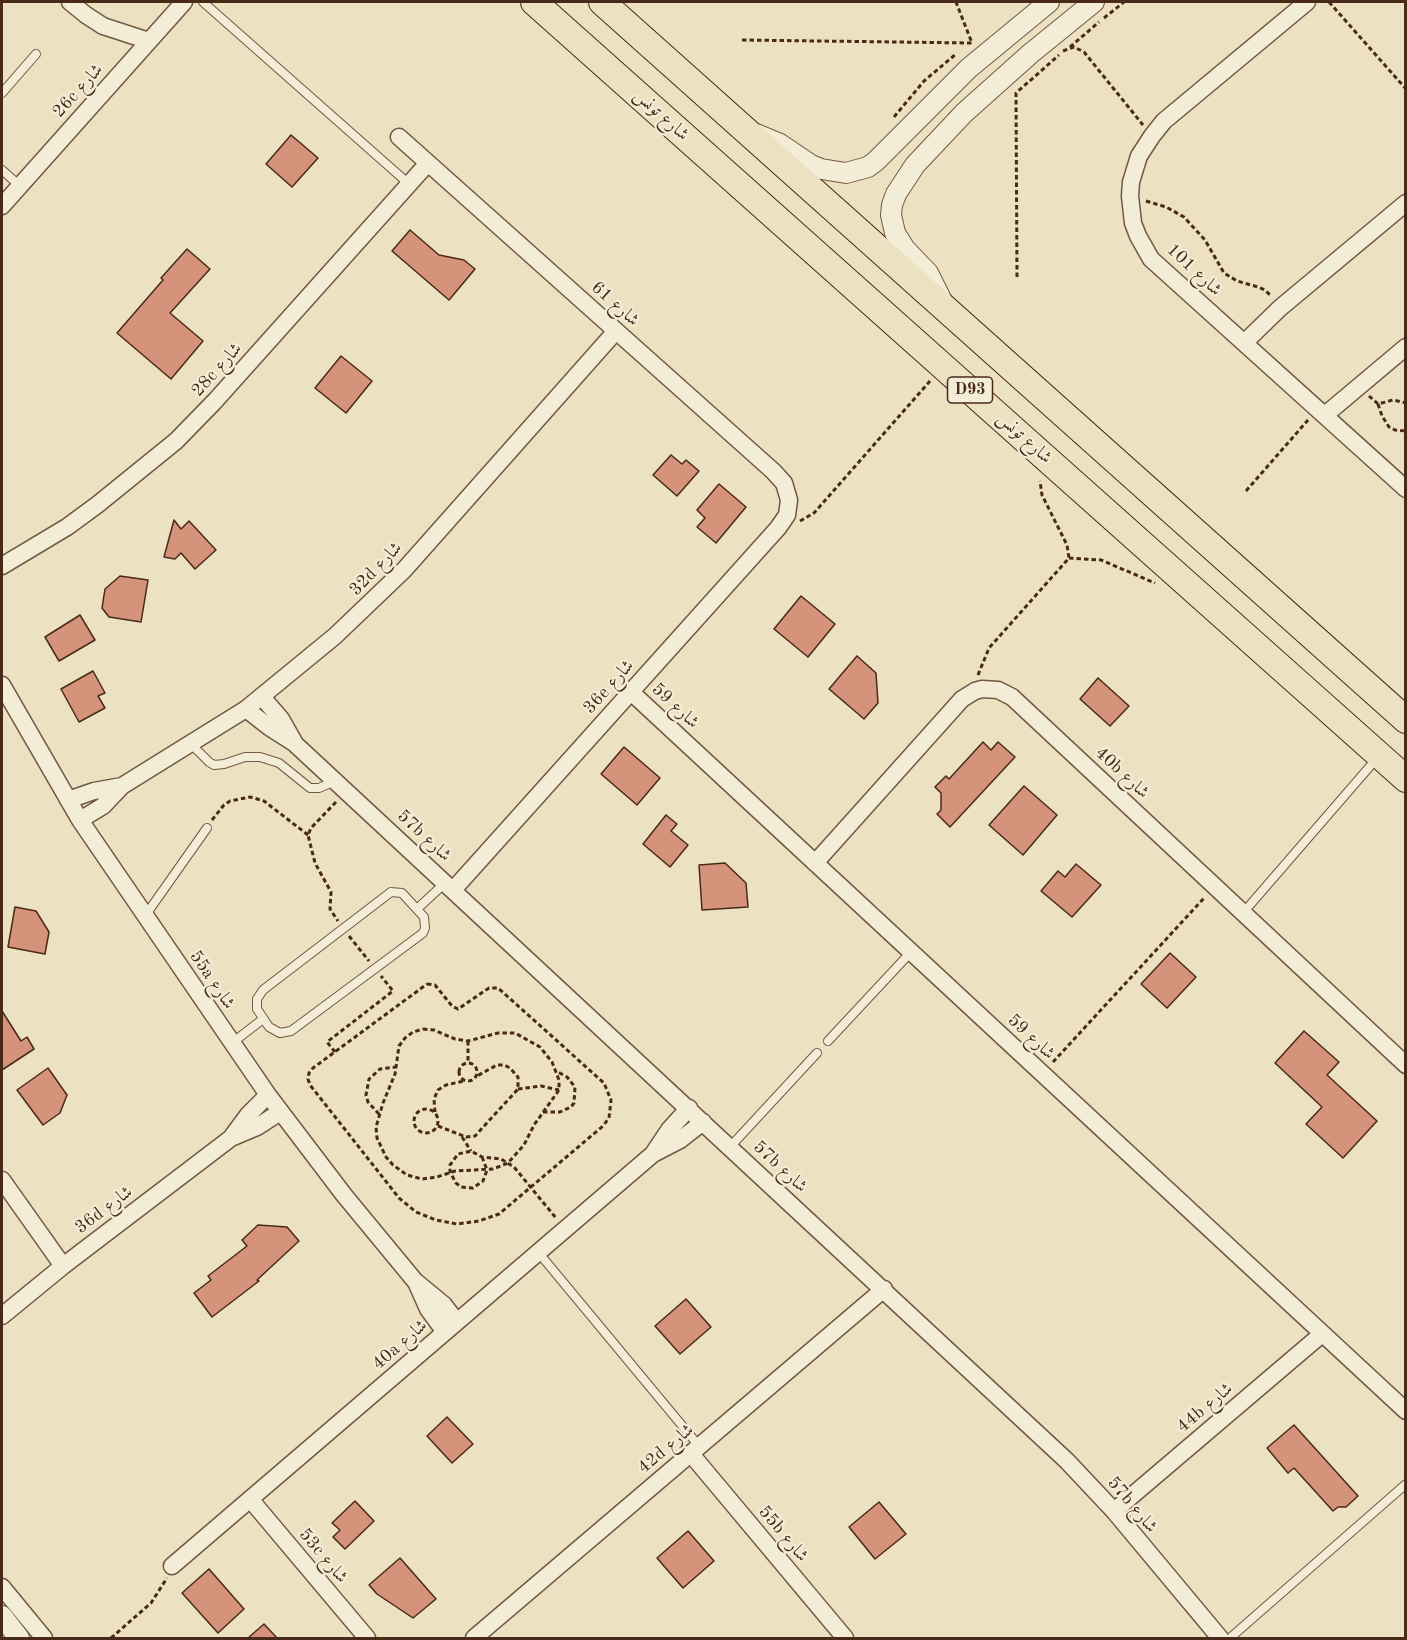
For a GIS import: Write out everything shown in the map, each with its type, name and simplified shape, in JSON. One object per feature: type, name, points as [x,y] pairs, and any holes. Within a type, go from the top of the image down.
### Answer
[{"type":"main road","name":"شارع تونس","points":[[534,2],[1406,779]]},
{"type":"main road","name":"D93","points":[[602,2],[1406,720]]},
{"type":"street","points":[[70,2],[103,26],[149,41]]},
{"type":"street","name":"26c شارع","points":[[2,206],[184,2]]},
{"type":"street","points":[[747,131],[780,144],[820,169],[846,173],[861,171],[876,161],[969,68],[1049,2]]},
{"type":"street","points":[[945,307],[928,273],[895,233],[891,215],[896,194],[915,165],[964,113],[1023,60],[1094,2]]},
{"type":"street","name":"شارع 101","points":[[1307,2],[1164,121],[1152,135],[1134,169],[1130,196],[1133,223],[1151,258],[1405,488]]},
{"type":"street","name":"شارع 61","points":[[399,137],[773,471],[784,483],[789,508]]},
{"type":"street","name":"28c شارع","points":[[2,566],[97,505],[176,441],[215,401],[428,163]]},
{"type":"street","points":[[1244,343],[1280,308],[1406,203]]},
{"type":"street","name":"32d شارع","points":[[80,820],[103,806],[122,786],[246,709],[335,636],[404,570],[616,331]]},
{"type":"street","points":[[1321,413],[1358,387],[1406,347]]},
{"type":"street","name":"36e شارع","points":[[449,887],[631,692],[778,528],[789,508]]},
{"type":"street","name":"55a شارع","points":[[2,685],[80,820],[232,1044],[280,1112],[344,1195],[415,1281],[428,1309],[451,1327]]},
{"type":"street","name":"40b شارع","points":[[975,691],[990,688],[1005,692],[1011,697],[1406,1065]]},
{"type":"street","points":[[815,863],[962,699],[975,691]]},
{"type":"street","name":"شارع 59","points":[[631,692],[1406,1411]]},
{"type":"street","name":"57b شارع","points":[[262,697],[281,719],[294,743]]},
{"type":"street","name":"57b شارع","points":[[246,709],[294,743],[1067,1461],[1114,1511],[1220,1638]]},
{"type":"street","name":"32d شارع","points":[[68,800],[94,791],[122,786]]},
{"type":"street","name":"36d شارع","points":[[231,1138],[248,1115],[268,1095]]},
{"type":"street","name":"40a شارع","points":[[653,1155],[669,1130],[689,1108]]},
{"type":"street","name":"36d شارع","points":[[2,1316],[63,1266],[231,1138],[257,1127],[280,1112]]},
{"type":"street","name":"40a شارع","points":[[172,1566],[653,1155],[680,1140],[703,1122]]},
{"type":"street","points":[[2,1180],[63,1266]]},
{"type":"street","name":"42d شارع","points":[[474,1638],[884,1289]]},
{"type":"street","name":"44b شارع","points":[[1114,1511],[1322,1334]]},
{"type":"street","name":"55b شارع","points":[[695,1450],[845,1638]]},
{"type":"street","name":"53c شارع","points":[[250,1499],[367,1638]]},
{"type":"street","points":[[2,1587],[44,1638]]},
{"type":"street","points":[[2,1616],[19,1638]]},
{"type":"lane","points":[[204,2],[409,184]]},
{"type":"lane","points":[[2,93],[36,54]]},
{"type":"lane","points":[[2,170],[20,186]]},
{"type":"lane","points":[[191,744],[214,765],[245,757],[260,757],[279,763],[310,788],[319,788],[335,781]]},
{"type":"lane","points":[[1243,913],[1379,756]]},
{"type":"lane","points":[[145,916],[207,828]]},
{"type":"lane","points":[[417,909],[449,887]]},
{"type":"lane","points":[[396,892],[402,894],[424,917],[426,928],[419,936],[291,1031],[280,1033],[274,1031],[263,1020],[256,1004],[263,990],[386,895],[396,892]]},
{"type":"lane","points":[[828,1041],[911,952]]},
{"type":"lane","points":[[232,1044],[263,1020]]},
{"type":"lane","points":[[730,1147],[817,1053]]},
{"type":"lane","points":[[538,1252],[695,1450]]},
{"type":"lane","points":[[1230,1638],[1406,1484]]},
{"type":"path","points":[[956,2],[972,43]]},
{"type":"path","points":[[1017,277],[1016,93],[1124,2]]},
{"type":"path","points":[[1329,2],[1406,88]]},
{"type":"path","points":[[888,123],[924,81],[980,36]]},
{"type":"path","points":[[742,40],[972,43]]},
{"type":"path","points":[[1068,48],[1084,52],[1152,135]]},
{"type":"path","points":[[1130,196],[1166,207],[1184,218],[1205,240],[1224,273],[1237,281],[1265,290],[1280,308]]},
{"type":"path","points":[[778,528],[797,523],[814,513],[944,367]]},
{"type":"path","points":[[1358,387],[1378,404],[1389,427],[1406,431]]},
{"type":"path","points":[[1378,404],[1393,400],[1406,403]]},
{"type":"path","points":[[1246,491],[1321,413]]},
{"type":"path","points":[[1048,460],[1040,475],[1040,490],[1067,545],[1069,558]]},
{"type":"path","points":[[1069,558],[1101,560],[1157,584],[1185,582]]},
{"type":"path","points":[[975,691],[989,648],[1069,558]]},
{"type":"path","points":[[207,828],[224,805],[236,798],[250,796],[264,801],[308,835]]},
{"type":"path","points":[[1042,1074],[1215,887]]},
{"type":"path","points":[[427,984],[435,985],[452,1006],[458,1009],[489,988],[498,988],[604,1083],[611,1100],[609,1118],[603,1126],[531,1187],[499,1214],[479,1221],[457,1224],[436,1220],[416,1212],[399,1198],[310,1085],[309,1073],[427,984]]},
{"type":"path","points":[[423,1029],[434,1030],[455,1039],[468,1041],[498,1033],[515,1033],[540,1047],[547,1054],[559,1080],[558,1090],[524,1145],[508,1163],[487,1170],[465,1169],[422,1179],[407,1175],[393,1165],[380,1148],[376,1128],[379,1114],[392,1086],[399,1046],[413,1032],[423,1029]]},
{"type":"path","points":[[468,1041],[468,1063]]},
{"type":"path","points":[[468,1063],[476,1067],[477,1076]]},
{"type":"path","points":[[464,1081],[461,1078],[460,1068],[468,1063]]},
{"type":"path","points":[[435,1112],[426,1108],[417,1112],[413,1122],[417,1130],[422,1133],[431,1133],[438,1125],[434,1099],[438,1090],[446,1085],[469,1082],[491,1068],[504,1065],[510,1068],[518,1077],[518,1089]]},
{"type":"path","points":[[379,1114],[368,1102],[366,1087],[374,1073],[388,1067],[396,1067]]},
{"type":"path","points":[[543,1112],[560,1112],[574,1103],[575,1087],[567,1077],[556,1071]]},
{"type":"path","points":[[438,1125],[462,1136],[471,1137],[479,1133],[495,1112],[518,1089],[541,1086],[558,1090]]},
{"type":"path","points":[[462,1136],[471,1151],[483,1157],[493,1157],[508,1163],[531,1187],[565,1230]]},
{"type":"path","points":[[471,1151],[464,1152],[453,1159],[450,1172],[452,1178],[461,1187],[473,1188],[483,1181],[487,1170],[483,1157]]},
{"type":"path","points":[[111,1638],[151,1603],[164,1584],[172,1566]]},
{"type":"building","points":[[291,135],[318,158],[292,187],[266,164]]},
{"type":"building","points":[[410,230],[439,255],[464,260],[475,269],[449,300],[392,251]]},
{"type":"building","points":[[187,249],[210,269],[170,313],[203,341],[171,379],[117,333]]},
{"type":"building","points":[[341,356],[372,381],[346,413],[315,388]]},
{"type":"building","points":[[671,455],[682,464],[686,460],[699,471],[677,496],[653,475]]},
{"type":"building","points":[[719,484],[746,507],[716,543],[697,527],[705,518],[697,510]]},
{"type":"building","points":[[174,520],[181,529],[189,521],[216,550],[195,569],[181,553],[175,559],[164,557]]},
{"type":"building","points":[[120,576],[148,580],[141,622],[109,617],[102,608],[105,589]]},
{"type":"building","points":[[801,596],[835,624],[808,657],[774,629]]},
{"type":"building","points":[[80,615],[95,640],[59,661],[45,637]]},
{"type":"building","points":[[857,656],[876,673],[878,703],[864,719],[829,689]]},
{"type":"building","points":[[93,671],[105,693],[98,696],[105,708],[79,722],[61,689]]},
{"type":"building","points":[[1098,678],[1129,706],[1110,726],[1080,699]]},
{"type":"building","points":[[983,742],[991,750],[998,742],[1015,757],[950,827],[937,814],[941,810],[941,793],[935,787],[946,776],[949,779]]},
{"type":"building","points":[[624,747],[660,778],[637,805],[601,774]]},
{"type":"building","points":[[1024,786],[1057,815],[1023,855],[989,825]]},
{"type":"building","points":[[666,815],[677,824],[671,831],[688,845],[670,867],[643,844]]},
{"type":"building","points":[[725,863],[746,883],[748,907],[702,910],[699,865]]},
{"type":"building","points":[[1076,864],[1101,885],[1072,917],[1041,891],[1058,871],[1065,877]]},
{"type":"building","points":[[15,907],[36,911],[49,932],[45,954],[8,947]]},
{"type":"building","points":[[1170,953],[1196,977],[1167,1008],[1141,984]]},
{"type":"building","points":[[2,1011],[21,1041],[27,1037],[34,1049],[2,1070]]},
{"type":"building","points":[[1304,1031],[1339,1062],[1327,1075],[1377,1121],[1343,1158],[1306,1124],[1322,1107],[1275,1063]]},
{"type":"building","points":[[48,1068],[67,1095],[60,1113],[43,1125],[17,1090]]},
{"type":"building","points":[[258,1225],[287,1227],[299,1241],[257,1280],[259,1281],[212,1317],[194,1293],[211,1280],[208,1276],[247,1246],[242,1240]]},
{"type":"building","points":[[686,1299],[711,1327],[680,1354],[655,1326]]},
{"type":"building","points":[[447,1417],[473,1444],[452,1463],[427,1436]]},
{"type":"building","points":[[1294,1425],[1358,1496],[1346,1507],[1338,1507],[1333,1511],[1294,1468],[1288,1473],[1267,1448]]},
{"type":"building","points":[[355,1501],[374,1521],[345,1549],[333,1537],[340,1530],[332,1523]]},
{"type":"building","points":[[879,1502],[906,1534],[875,1559],[849,1527]]},
{"type":"building","points":[[688,1531],[714,1561],[683,1588],[657,1558]]},
{"type":"building","points":[[400,1558],[436,1599],[413,1618],[377,1594],[369,1585]]},
{"type":"building","points":[[209,1569],[244,1609],[218,1633],[182,1593]]},
{"type":"building","points":[[264,1624],[277,1638],[248,1638]]}]
